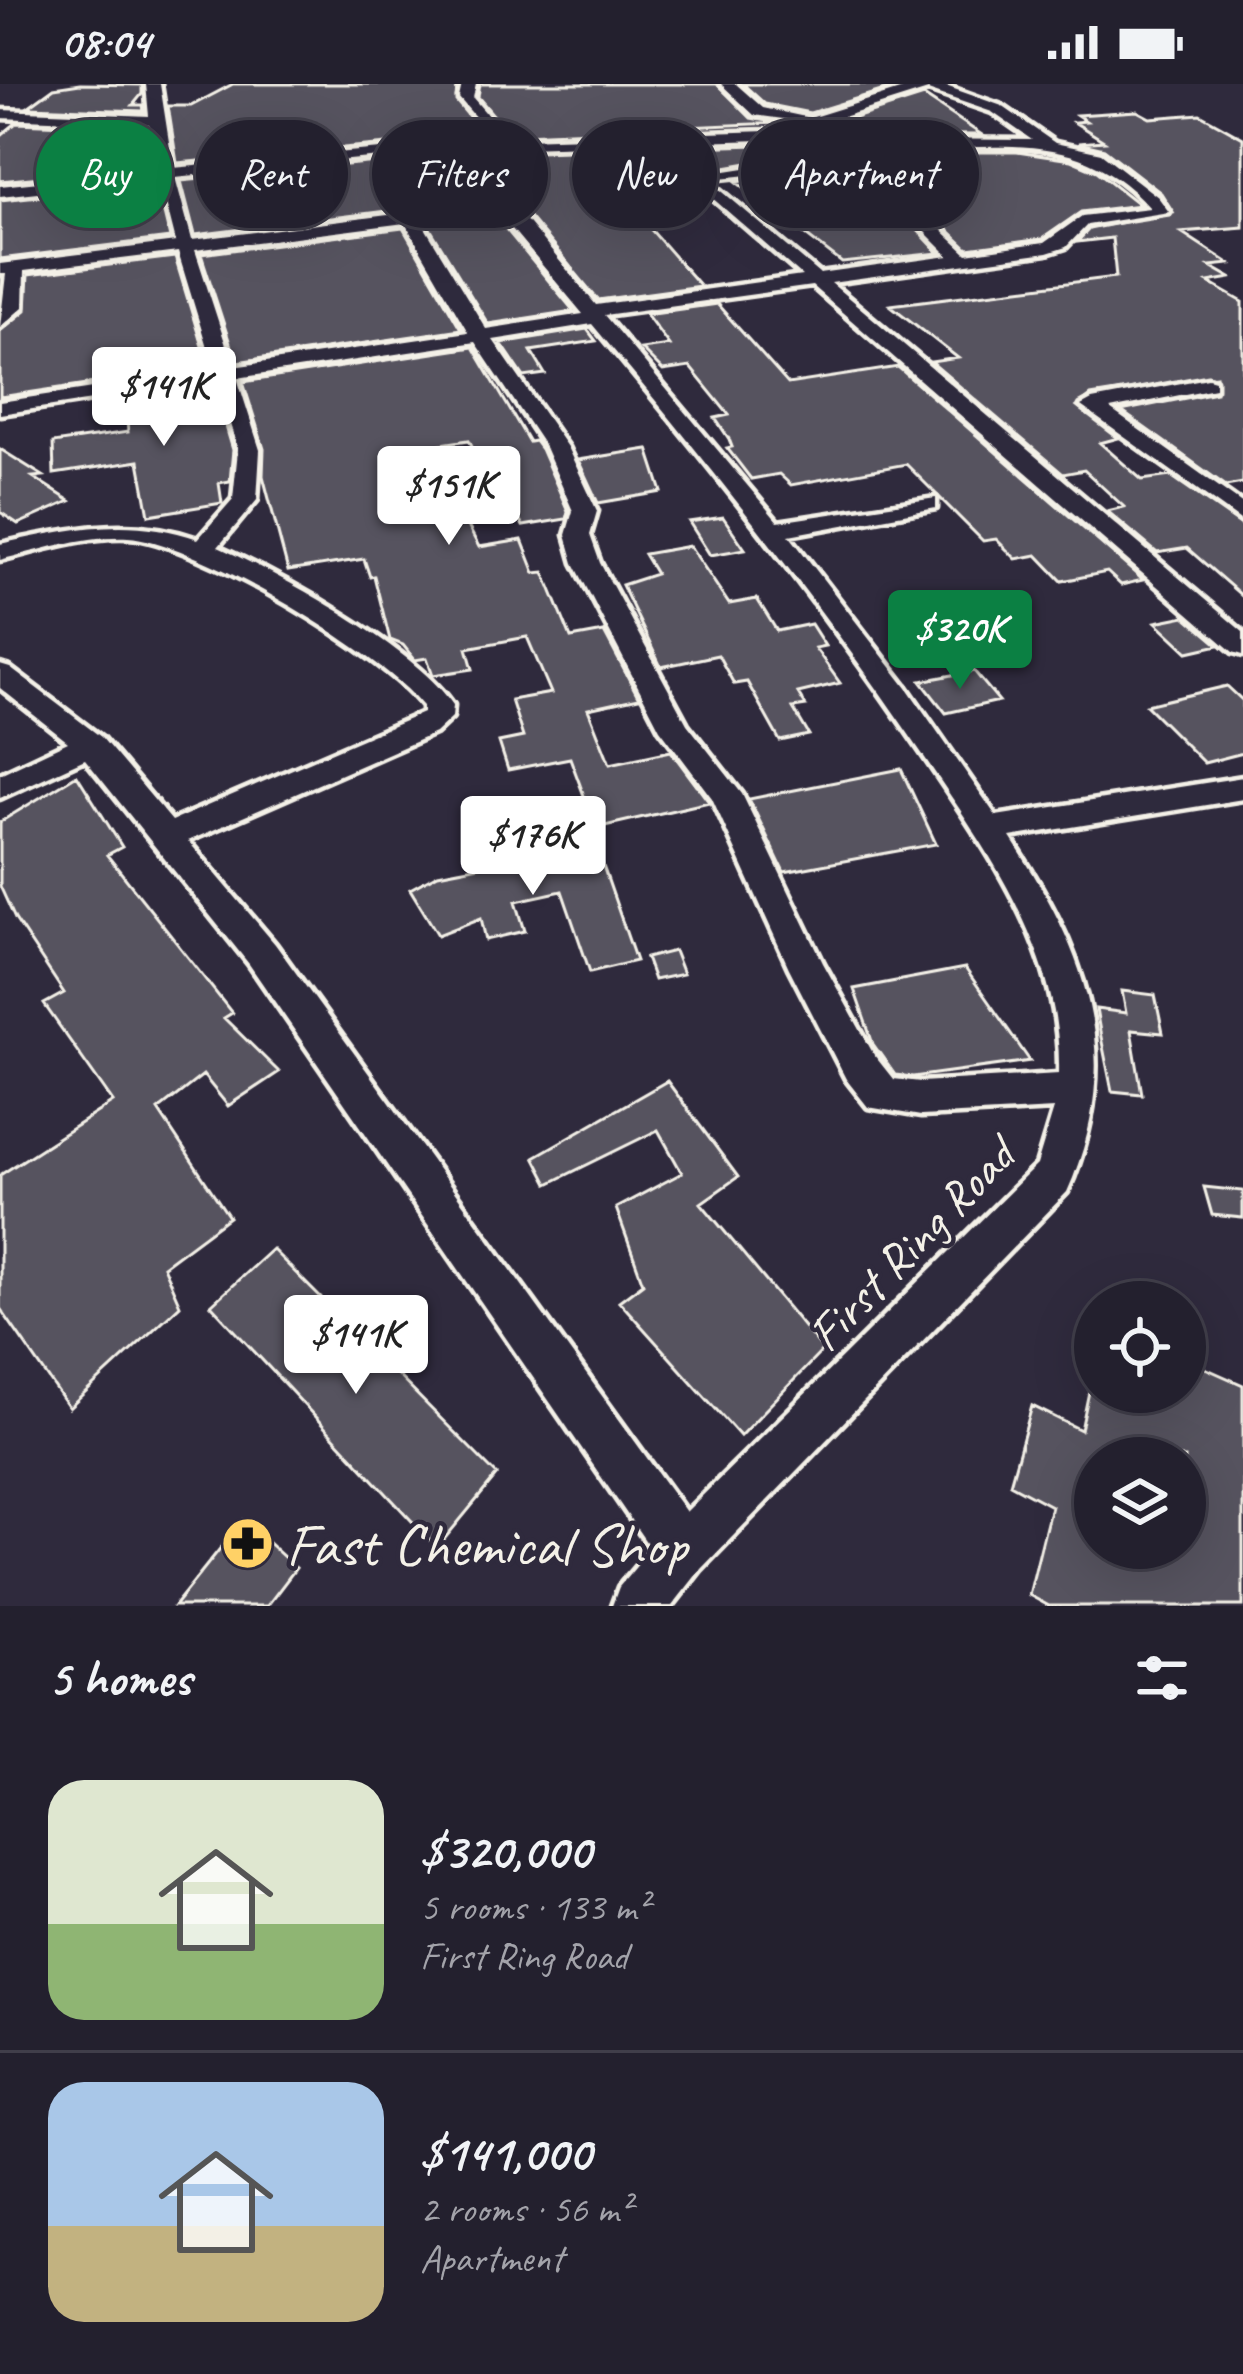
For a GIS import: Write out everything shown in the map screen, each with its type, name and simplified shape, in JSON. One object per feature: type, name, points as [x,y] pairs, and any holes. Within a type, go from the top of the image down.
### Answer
[{"type":"street","points":[[0,114],[156,120],[153,84]]},
{"type":"street","name":"First Ring Road","points":[[469,84],[465,98],[483,120]]},
{"type":"street","points":[[728,84],[759,112],[816,119],[930,85],[997,109],[1051,146]]},
{"type":"street","points":[[0,408],[1047,248],[1060,243],[1082,221],[1161,212],[1096,156],[1051,146],[979,147]]},
{"type":"street","points":[[172,173],[372,153]]},
{"type":"street","points":[[725,175],[741,173]]},
{"type":"street","points":[[0,191],[36,187]]},
{"type":"street","points":[[172,191],[184,245],[249,450],[245,500],[203,549]]},
{"type":"street","points":[[717,194],[1243,646]]},
{"type":"street","points":[[0,321],[14,307],[8,268],[372,222]]},
{"type":"street","points":[[417,228],[556,447],[585,511],[578,535],[586,563],[675,729],[726,794],[806,968],[860,1067],[882,1095],[921,1099],[1078,1090]]},
{"type":"street","name":"First Ring Road","points":[[520,228],[774,530],[860,641],[988,829],[1030,904],[1073,1007],[1078,1090],[1071,1134],[1052,1178],[683,1551],[638,1606]]},
{"type":"street","points":[[930,228],[964,262]]},
{"type":"street","points":[[1208,384],[1092,406],[1243,515]]},
{"type":"street","points":[[774,530],[928,503]]},
{"type":"street","points":[[0,552],[130,530],[175,537],[280,591],[421,683],[438,705],[437,717],[166,837]]},
{"type":"street","points":[[0,674],[90,744],[262,955],[683,1551]]},
{"type":"street","points":[[0,787],[90,744]]},
{"type":"street","points":[[988,829],[1243,788]]},
{"type":"building","points":[[233,84],[457,84],[456,101],[472,120],[372,120],[372,145],[348,148],[348,120],[196,120],[196,161],[177,163],[168,106],[191,106]]},
{"type":"building","points":[[480,84],[717,84],[751,118],[762,120],[717,126],[717,120],[572,120],[572,132],[548,133],[548,120],[497,120],[478,97]]},
{"type":"building","points":[[743,84],[904,84],[810,113],[765,104]]},
{"type":"building","points":[[142,85],[142,94],[133,105],[143,105],[144,111],[28,107],[54,88]]},
{"type":"building","points":[[924,96],[960,120],[848,120]]},
{"type":"building","points":[[1137,111],[1150,118],[1200,114],[1243,138],[1243,227],[1181,232],[1230,264],[1210,266],[1231,278],[1208,282],[1243,302],[1243,483],[1226,486],[1121,411],[1216,392],[1216,376],[1091,396],[1077,407],[1118,438],[1100,443],[1142,480],[1171,476],[1243,526],[1243,597],[1187,548],[1157,553],[1107,511],[1124,507],[1084,470],[1063,474],[931,362],[958,358],[890,305],[1116,277],[1112,238],[1077,242],[1089,229],[1173,212],[1161,193],[1104,149],[1078,143],[1104,141],[1074,122],[1086,121],[1077,115]]},
{"type":"building","points":[[16,123],[36,124],[36,177],[0,181],[0,136]]},
{"type":"building","points":[[717,146],[741,146],[741,164],[719,168]]},
{"type":"building","points":[[572,150],[572,228],[649,228],[700,286],[598,300],[538,228],[548,228],[548,151]]},
{"type":"building","points":[[979,152],[1071,160],[1097,171],[1140,205],[1081,212],[1042,239],[968,249],[946,228],[979,228]]},
{"type":"building","points":[[372,163],[372,213],[348,216],[348,165]]},
{"type":"building","points":[[196,180],[196,228],[251,228],[195,235],[181,181]]},
{"type":"building","points":[[36,196],[36,228],[168,228],[170,238],[0,259],[0,200]]},
{"type":"building","points":[[403,228],[461,329],[236,362],[201,254]]},
{"type":"building","points":[[430,228],[505,228],[573,311],[488,324]]},
{"type":"building","points":[[797,228],[916,228],[939,253],[842,263]]},
{"type":"building","points":[[175,257],[208,366],[0,397],[0,331],[26,310],[28,275]]},
{"type":"building","points":[[717,304],[788,384],[898,367],[1143,580],[1121,585],[1107,572],[1062,581],[1037,555],[1016,559],[996,539],[983,541],[906,464],[791,485],[779,474],[751,479],[727,448],[732,447],[729,439],[715,418],[729,415],[690,367],[663,371],[641,349],[669,345],[646,314]]},
{"type":"building","points":[[587,329],[596,341],[531,351],[545,374],[524,377],[501,343]]},
{"type":"building","points":[[473,347],[529,442],[535,441],[541,449],[568,511],[566,519],[523,526],[494,470],[485,471],[469,440],[422,447],[441,491],[449,490],[479,547],[522,540],[535,573],[544,572],[571,638],[604,632],[639,698],[588,709],[610,764],[671,751],[709,802],[596,828],[570,758],[508,770],[499,742],[523,737],[511,700],[551,693],[527,637],[467,648],[473,669],[433,675],[427,658],[415,660],[403,645],[390,640],[374,576],[370,577],[364,559],[288,571],[263,476],[264,449],[243,382]]},
{"type":"building","points":[[214,386],[233,450],[230,481],[219,483],[222,503],[149,515],[139,461],[54,474],[53,443],[128,432],[125,400]]},
{"type":"building","points":[[0,449],[43,476],[33,477],[70,501],[18,524],[0,512]]},
{"type":"building","points":[[648,449],[662,492],[598,503],[578,460]]},
{"type":"building","points":[[723,517],[745,549],[710,555],[689,522]]},
{"type":"building","points":[[690,546],[729,604],[757,599],[777,631],[811,624],[825,646],[815,648],[840,683],[798,693],[806,706],[793,708],[809,735],[780,741],[747,682],[734,684],[718,655],[661,667],[622,585],[656,574],[644,554]]},
{"type":"building","points":[[1185,616],[1219,645],[1188,652],[1156,622]]},
{"type":"building","points":[[974,671],[999,701],[946,713],[921,681]]},
{"type":"building","points":[[1227,686],[1243,701],[1243,753],[1204,763],[1146,705]]},
{"type":"building","points":[[901,769],[936,844],[784,872],[749,799]]},
{"type":"building","points":[[77,775],[122,847],[107,855],[232,1013],[224,1018],[279,1072],[228,1106],[203,1075],[158,1110],[229,1217],[163,1266],[180,1305],[69,1408],[0,1308],[0,1175],[113,1102],[44,1004],[64,993],[15,919],[0,886],[0,822]]},
{"type":"building","points":[[594,840],[636,961],[590,972],[562,891],[516,901],[525,931],[486,940],[481,918],[438,935],[410,889],[438,874],[515,859],[512,850]]},
{"type":"building","points":[[674,951],[683,974],[654,980],[646,958]]},
{"type":"building","points":[[965,968],[1030,1061],[913,1077],[895,1075],[873,1044],[854,989]]},
{"type":"building","points":[[1122,991],[1155,995],[1163,1033],[1131,1030],[1142,1094],[1112,1091],[1100,1032],[1096,1009],[1126,1013]]},
{"type":"building","points":[[667,1081],[738,1177],[701,1203],[823,1350],[740,1436],[619,1301],[643,1283],[616,1208],[682,1173],[658,1130],[548,1184],[534,1157]]},
{"type":"building","points":[[1204,1187],[1243,1191],[1243,1218],[1212,1215]]},
{"type":"building","points":[[272,1249],[497,1475],[437,1548],[211,1305]]},
{"type":"building","points":[[1206,1368],[1243,1385],[1243,1606],[1049,1606],[1029,1595],[1051,1506],[1010,1484],[1032,1406],[1081,1430],[1085,1413],[1206,1413]]},
{"type":"building","name":"Fast Chemical Shop","points":[[243,1520],[296,1568],[267,1606],[174,1606]]},
{"type":"place","name":"Fast Chemical Shop","points":[[247,1544]]}]
